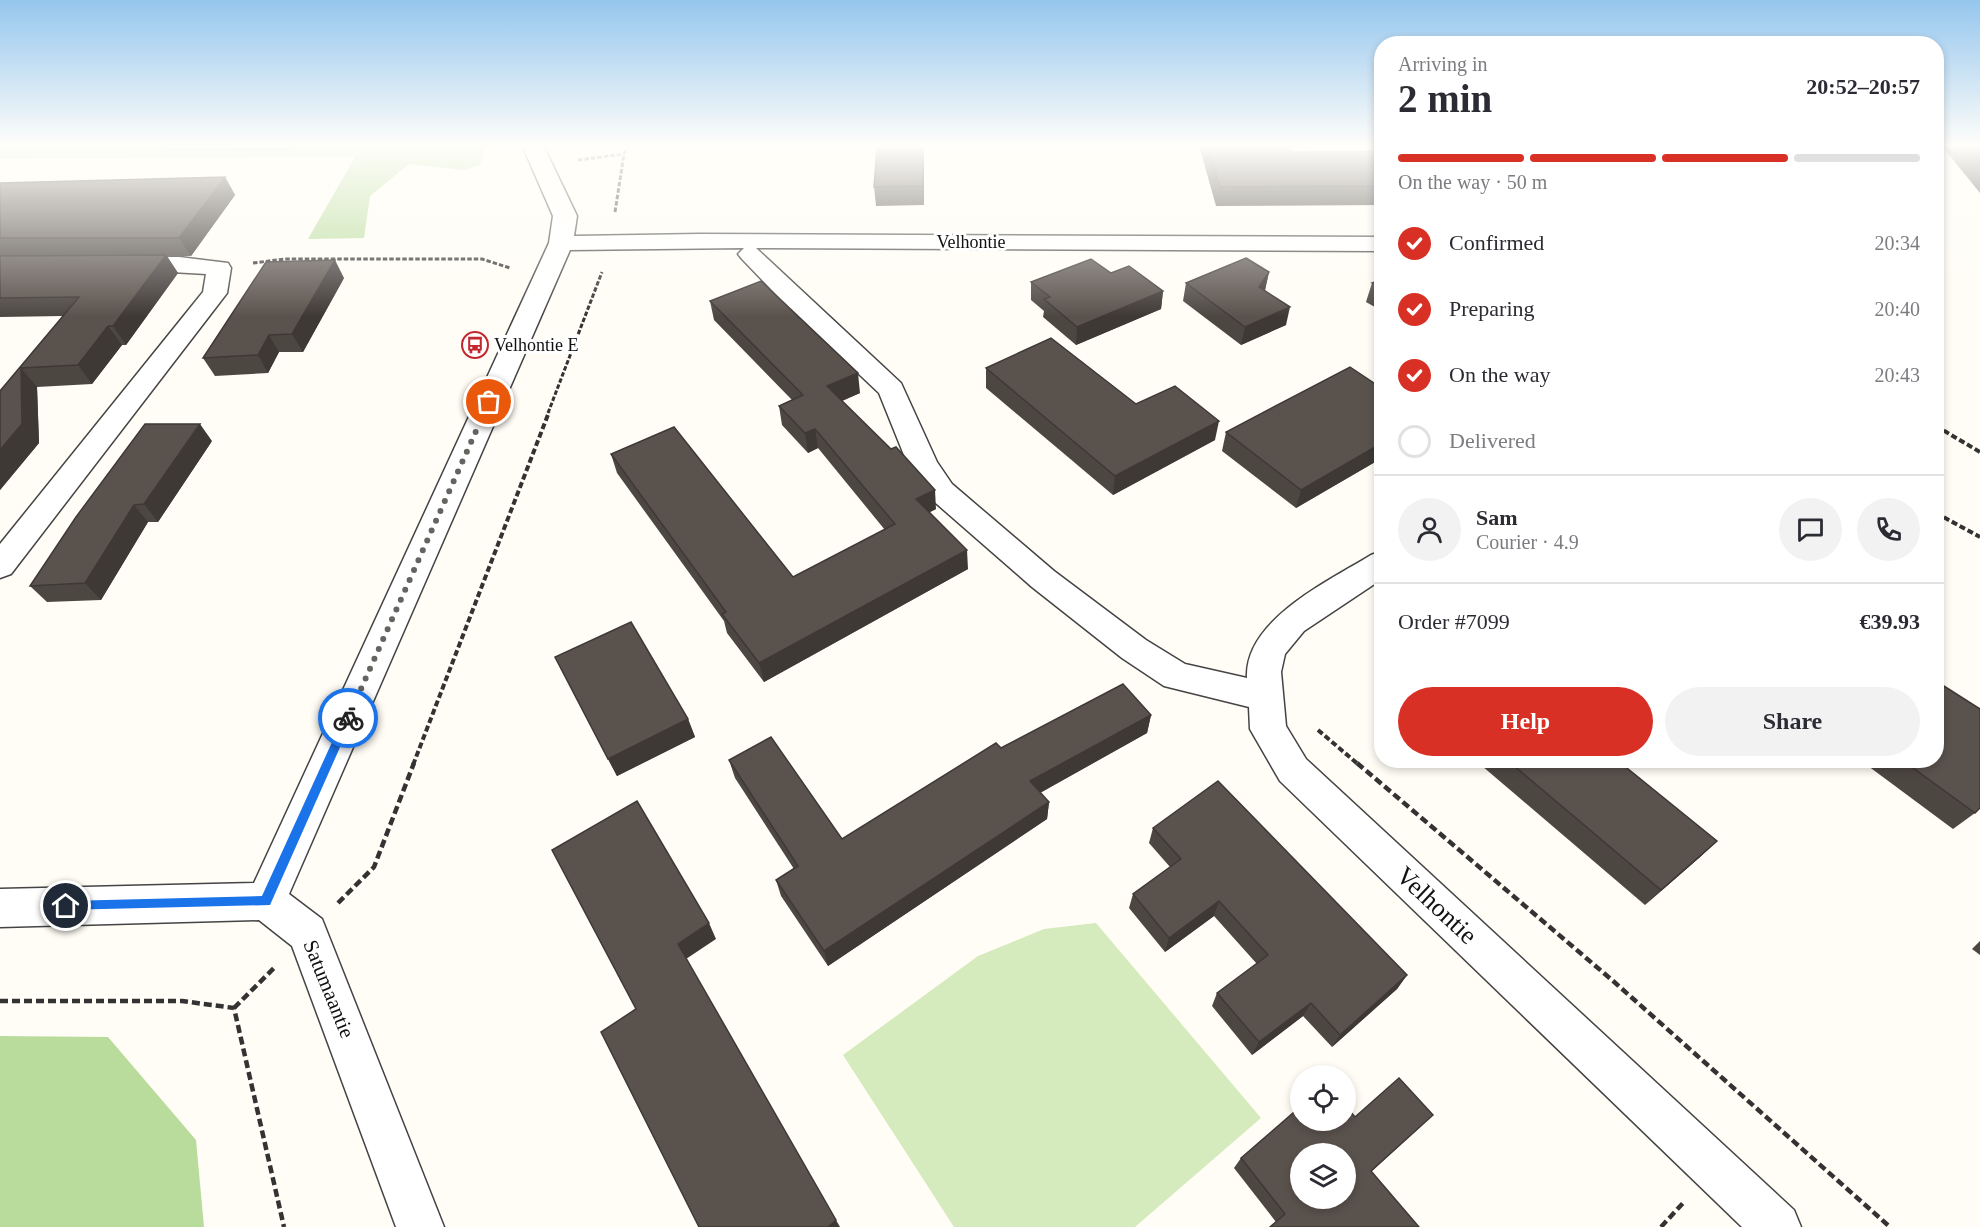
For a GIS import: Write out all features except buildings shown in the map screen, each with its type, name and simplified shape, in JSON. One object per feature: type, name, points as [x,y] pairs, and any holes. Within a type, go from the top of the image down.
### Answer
[{"type":"street","points":[[0,908],[266,901],[561,243],[565,216],[560,202]]},
{"type":"street","name":"Velhontie","points":[[561,243],[1374,243]]},
{"type":"street","points":[[750,254],[799,304],[891,388],[923,465],[941,491],[1043,579],[1134,649],[1176,676],[1265,696]]},
{"type":"street","points":[[4,555],[215,292],[219,268],[179,264],[107,264]]},
{"type":"street","name":"Velhontie","points":[[1374,568],[1292,622],[1269,649],[1264,672],[1268,729],[1293,770],[1778,1227]]},
{"type":"street","name":"Satumaantie","points":[[266,901],[308,933],[420,1227]]},
{"type":"path","points":[[234,1008],[374,867],[603,271],[616,202]]},
{"type":"path","points":[[219,268],[285,259],[482,259],[512,268],[547,272],[603,271]]},
{"type":"path","points":[[1944,431],[1980,452]]},
{"type":"path","points":[[1944,517],[1980,537]]},
{"type":"path","points":[[1265,696],[1324,734],[1612,980],[1890,1227]]},
{"type":"path","points":[[0,1001],[182,1001],[234,1008]]},
{"type":"path","points":[[234,1008],[284,1227]]},
{"type":"green space","points":[[329,202],[369,202],[364,238],[308,239]]},
{"type":"green space","points":[[1096,923],[1261,1118],[1135,1227],[954,1227],[843,1055],[978,956],[1044,929]]},
{"type":"green space","points":[[0,1036],[108,1037],[196,1140],[204,1227],[0,1227]]},
{"type":"way so far","points":[[348,718],[489,402]]},
{"type":"place","name":"Velhontie E","points":[[475,345]]},
{"type":"route","points":[[66,906],[266,901],[348,718]]}]
